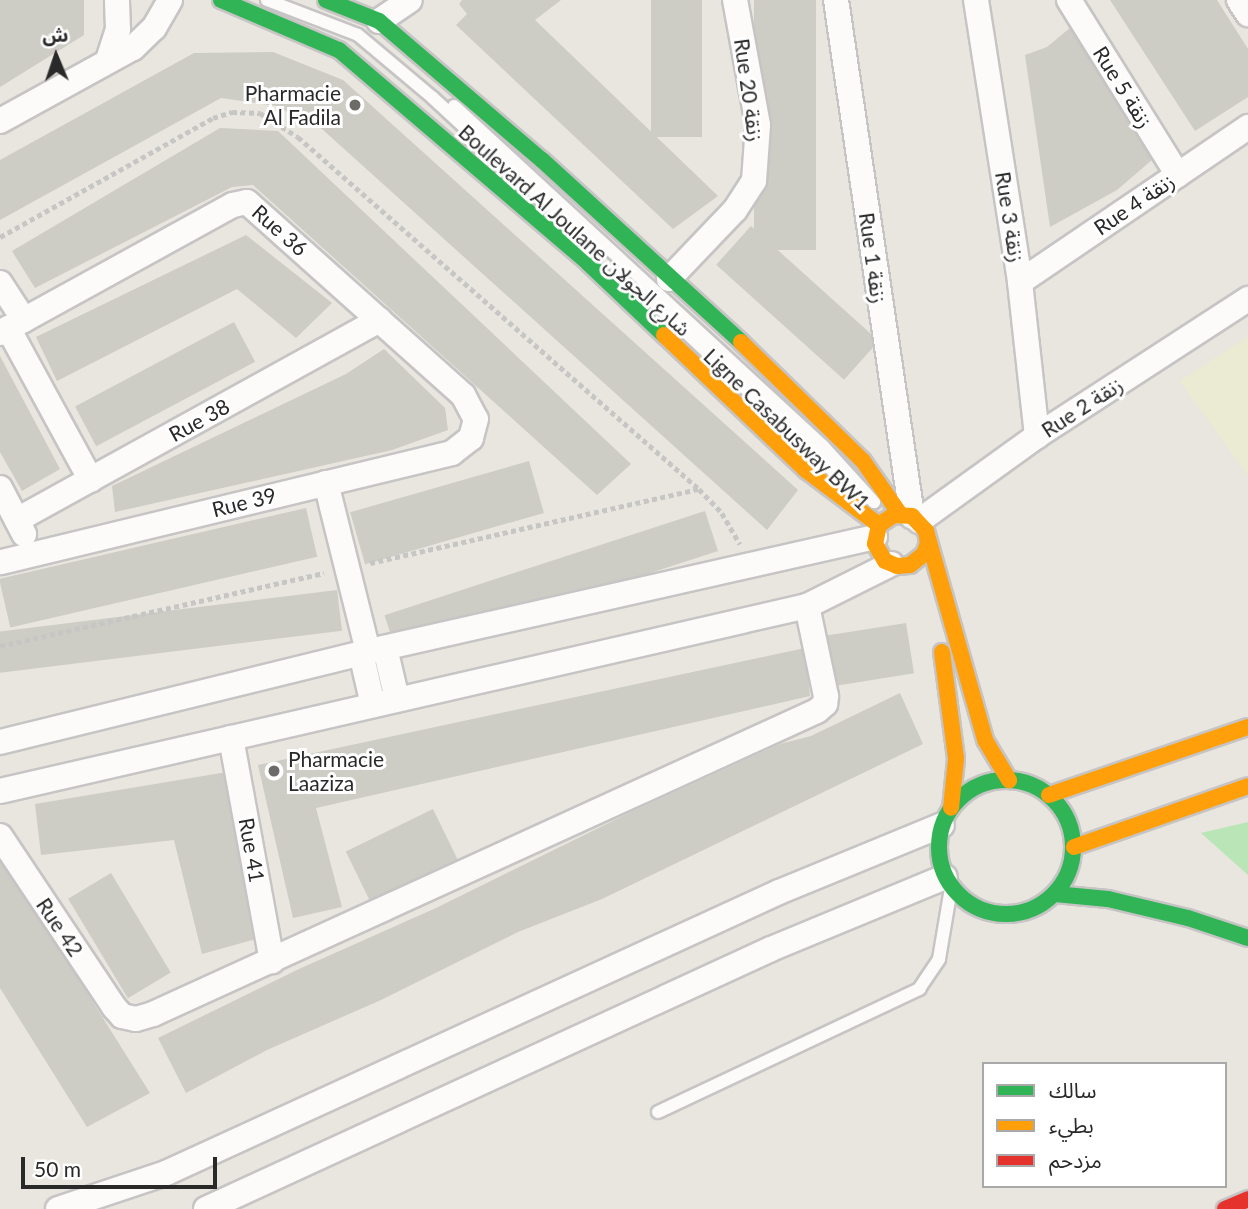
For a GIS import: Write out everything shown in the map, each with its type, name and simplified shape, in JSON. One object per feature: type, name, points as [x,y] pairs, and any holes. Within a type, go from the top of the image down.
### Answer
[{"type":"main road","name":"Boulevard Al Joulane شارع الجولان","points":[[221,0],[339,50],[588,263],[806,470],[898,523]]},
{"type":"main road","name":"Boulevard Al Joulane شارع الجولان","points":[[326,0],[379,21],[542,160],[668,279],[736,338],[863,461],[898,523]]},
{"type":"main road","points":[[898,523],[928,542],[924,554],[905,568],[880,556],[898,523]]},
{"type":"main road","points":[[898,523],[985,740],[1009,780]]},
{"type":"main road","points":[[927,597],[940,635],[956,759],[947,816],[938,851],[948,882],[968,904],[990,913],[1014,915],[1036,908],[1055,894],[1072,864],[1074,847],[1071,827],[1062,810],[1049,796],[1030,784],[1009,780],[987,782],[967,792],[947,816]]},
{"type":"main road","points":[[1049,796],[1248,727]]},
{"type":"main road","points":[[1074,847],[1248,786]]},
{"type":"main road","points":[[1055,894],[1108,899],[1188,918],[1248,938]]},
{"type":"main road","points":[[1225,1209],[1248,1199]]},
{"type":"street","points":[[108,60],[118,30],[117,0]]},
{"type":"street","points":[[0,121],[144,39],[159,22],[170,0]]},
{"type":"street","points":[[379,21],[410,0]]},
{"type":"street","name":"Rue 20 زنقة","points":[[668,279],[735,210],[754,181],[758,125],[735,0]]},
{"type":"street","name":"Rue 1 زنقة","points":[[836,0],[898,523]]},
{"type":"street","name":"Rue 3 زنقة","points":[[976,0],[1020,282],[1037,436]]},
{"type":"street","name":"Rue 5 زنقة","points":[[1069,0],[1178,175]]},
{"type":"street","points":[[1240,0],[1248,14]]},
{"type":"street","name":"Rue 4 زنقة","points":[[1020,282],[1248,127]]},
{"type":"street","name":"Rue 36","points":[[11,327],[233,205],[247,202],[464,396],[474,412],[475,426]]},
{"type":"street","points":[[0,283],[11,327],[91,480]]},
{"type":"street","name":"Rue 2 زنقة","points":[[898,523],[1248,299]]},
{"type":"street","name":"Rue 38","points":[[17,520],[380,320]]},
{"type":"street","name":"Rue 39","points":[[0,562],[452,453],[471,438],[475,426]]},
{"type":"street","points":[[326,483],[385,702]]},
{"type":"street","points":[[0,488],[34,553]]},
{"type":"street","points":[[0,742],[371,651],[749,565],[898,523]]},
{"type":"street","points":[[0,791],[807,606],[905,568]]},
{"type":"street","points":[[272,961],[817,711],[825,704],[826,696],[807,606]]},
{"type":"street","name":"Rue 41","points":[[231,738],[272,961]]},
{"type":"street","points":[[58,1209],[177,1169],[947,816]]},
{"type":"street","name":"Rue 42","points":[[0,836],[107,998],[122,1016],[136,1019],[153,1014],[272,961]]},
{"type":"street","points":[[206,1209],[771,949],[948,882]]},
{"type":"lane","name":"Ligne Casabusway BW1","points":[[267,0],[358,36],[433,98],[786,425],[898,523]]},
{"type":"lane","name":"Ligne Casabusway BW1","points":[[286,0],[365,31],[442,95],[823,446],[898,523]]},
{"type":"lane","points":[[658,1112],[919,989],[940,959],[948,882]]},
{"type":"path","points":[[0,237],[213,118],[232,112],[253,112],[269,117],[298,137],[699,489],[722,513],[749,565]]},
{"type":"shaded area","points":[[1248,336],[1248,476],[1180,381]]},
{"type":"green space","points":[[1248,822],[1248,875],[1201,833]]},
{"type":"building","points":[[0,0],[84,0],[84,35],[0,87]]},
{"type":"building","points":[[462,0],[561,0],[535,20],[718,196],[673,229],[456,25],[467,14],[459,4]]},
{"type":"building","points":[[651,0],[702,0],[702,137],[651,137]]},
{"type":"building","points":[[754,0],[816,0],[816,250],[754,250]]},
{"type":"building","points":[[1110,0],[1217,0],[1248,49],[1248,97],[1195,131]]},
{"type":"building","points":[[1071,27],[1153,159],[1117,190],[1050,227],[1025,55],[1047,47]]},
{"type":"building","points":[[273,52],[343,80],[798,490],[767,530],[322,129],[276,106],[221,98],[0,220],[0,160],[194,53]]},
{"type":"building","points":[[220,128],[278,131],[631,464],[597,495],[253,185],[232,187],[35,288],[12,251]]},
{"type":"building","points":[[751,226],[879,341],[844,380],[716,265]]},
{"type":"building","points":[[246,235],[332,303],[296,338],[237,289],[57,381],[36,337]]},
{"type":"building","points":[[234,322],[255,362],[96,446],[75,407]]},
{"type":"building","points":[[384,349],[445,408],[448,430],[392,450],[115,512],[112,486],[346,374]]},
{"type":"building","points":[[0,356],[60,469],[22,491],[0,452]]},
{"type":"building","points":[[529,461],[544,513],[365,564],[350,512]]},
{"type":"building","points":[[306,508],[317,557],[10,628],[0,579]]},
{"type":"building","points":[[705,511],[718,551],[397,655],[384,615]]},
{"type":"building","points":[[337,590],[342,631],[0,673],[0,631]]},
{"type":"building","points":[[906,623],[914,673],[833,686],[825,636]]},
{"type":"building","points":[[805,648],[810,696],[316,808],[342,907],[293,918],[258,765]]},
{"type":"building","points":[[900,693],[923,744],[602,899],[518,932],[381,1000],[267,1050],[186,1093],[158,1038],[299,969],[436,908],[631,812],[780,744],[811,736]]},
{"type":"building","points":[[227,772],[256,939],[202,954],[174,840],[41,855],[35,804]]},
{"type":"building","points":[[433,809],[458,860],[371,903],[346,852]]},
{"type":"building","points":[[0,854],[150,1093],[87,1127],[0,988]]},
{"type":"building","points":[[111,873],[171,972],[128,998],[68,899]]},
{"type":"traffic: fast","points":[[221,0],[339,50],[588,263],[664,335]]},
{"type":"traffic: fast","points":[[326,0],[379,21],[542,160],[741,342]]},
{"type":"traffic: fast","points":[[1006,780],[1032,785],[1053,800],[1068,821],[1073,847],[1068,873],[1053,894],[1032,909],[1006,914],[980,909],[959,894],[944,873],[939,847],[944,821],[959,800],[980,785],[1006,780]]},
{"type":"traffic: fast","points":[[1055,894],[1108,899],[1188,918],[1248,938]]},
{"type":"traffic: slow","points":[[664,335],[806,470],[879,525]]},
{"type":"traffic: slow","points":[[741,342],[863,461],[900,514]]},
{"type":"traffic: slow","points":[[926,531],[928,543],[924,554],[910,565],[897,566],[885,561],[875,544],[879,525],[894,515],[912,516],[926,531],[985,740],[1009,780]]},
{"type":"traffic: slow","points":[[942,652],[956,759],[951,808]]},
{"type":"traffic: slow","points":[[1049,795],[1248,727]]},
{"type":"traffic: slow","points":[[1074,847],[1248,786]]},
{"type":"traffic: jam","points":[[1225,1209],[1248,1199]]},
{"type":"place","name":"Pharmacie Al Fadila","points":[[355,105]]},
{"type":"place","name":"Pharmacie Laaziza","points":[[274,771]]}]
